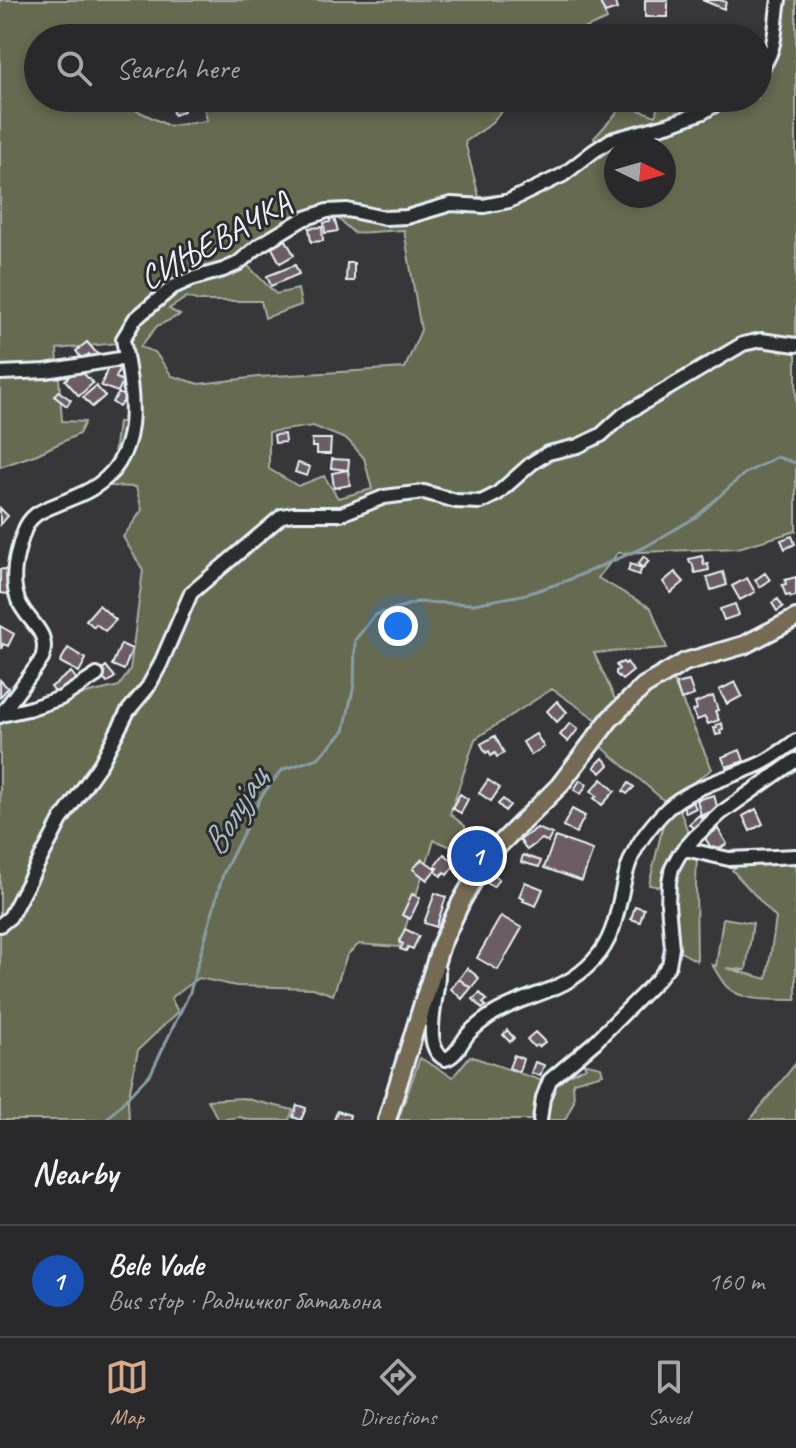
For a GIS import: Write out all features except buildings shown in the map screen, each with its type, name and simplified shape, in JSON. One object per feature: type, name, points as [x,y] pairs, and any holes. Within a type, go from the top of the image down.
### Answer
[{"type":"main road","points":[[387,1120],[434,964],[455,912],[487,857],[559,786],[600,731],[644,686],[675,667],[756,640],[796,618]]},
{"type":"street","points":[[772,51],[779,0]]},
{"type":"street","name":"СИЊЕВАЧКА","points":[[0,716],[42,659],[45,648],[44,637],[18,600],[14,576],[24,530],[35,513],[93,489],[123,455],[133,414],[123,339],[135,319],[151,304],[173,287],[237,264],[260,245],[303,219],[327,211],[347,210],[385,218],[407,217],[451,204],[484,206],[509,201],[563,175],[611,140],[703,112]]},
{"type":"street","points":[[0,925],[10,917],[61,820],[101,763],[128,711],[148,687],[191,593],[282,516],[341,514],[384,497],[424,492],[456,501],[481,502],[497,494],[548,453],[578,446],[601,435],[623,415],[743,344],[761,340],[796,345]]},
{"type":"street","points":[[0,373],[46,371],[126,358]]},
{"type":"street","points":[[0,716],[61,698],[97,675]]},
{"type":"street","points":[[434,964],[439,973],[432,1042],[436,1054],[445,1059],[450,1058],[471,1031],[494,1013],[573,980],[594,960],[611,933],[633,853],[670,807],[684,797],[761,763],[796,741]]},
{"type":"street","points":[[540,1120],[543,1098],[550,1080],[595,1042],[669,965],[672,948],[669,882],[672,868],[685,849],[721,813],[796,760]]},
{"type":"street","points":[[685,849],[729,859],[796,856]]},
{"type":"green space","points":[[0,0],[599,0],[607,19],[595,24],[24,24],[24,112],[140,112],[169,126],[207,121],[205,112],[501,112],[465,142],[479,197],[542,190],[602,151],[594,138],[618,112],[644,112],[656,116],[656,112],[772,112],[772,35],[784,0],[796,0],[796,531],[738,548],[618,553],[598,578],[651,608],[667,648],[594,653],[615,699],[673,680],[712,769],[675,796],[697,857],[697,961],[679,951],[674,889],[649,885],[668,804],[602,747],[600,722],[552,689],[475,739],[450,814],[465,826],[466,853],[434,840],[399,947],[359,944],[347,955],[333,995],[313,988],[236,986],[199,978],[171,998],[178,1012],[138,1050],[128,1100],[129,1120],[0,1120],[0,714],[119,686],[130,670],[143,570],[123,537],[142,510],[136,487],[110,486],[118,422],[136,422],[128,342],[57,349],[62,421],[85,422],[79,434],[0,467]],"holes":[[[334,215],[354,233],[404,230],[421,330],[405,368],[258,377],[199,384],[172,376],[155,352],[140,347],[157,326],[180,315],[169,309],[187,297],[199,301],[261,301],[265,318],[301,305],[298,289],[276,294],[245,263],[310,221]],[[313,426],[348,440],[364,458],[372,489],[338,498],[324,476],[298,486],[269,469],[269,432]]]},
{"type":"green space","points":[[796,855],[796,1000],[742,996],[727,987],[712,965],[716,966],[723,918],[753,923],[746,970],[726,968],[767,979],[776,918],[732,870],[739,864]]},
{"type":"green space","points":[[470,1056],[551,1084],[586,1067],[583,1063],[601,1067],[603,1074],[573,1082],[574,1101],[565,1120],[398,1120],[420,1058],[453,1077]]},
{"type":"green space","points":[[796,1063],[796,1120],[750,1120]]},
{"type":"green space","points":[[243,1098],[293,1110],[289,1120],[240,1117],[218,1120],[208,1100]]},
{"type":"waterway","name":"Волујац","points":[[106,1120],[151,1073],[190,992],[223,874],[262,795],[282,770],[318,758],[344,731],[354,685],[355,640],[375,615],[417,602],[474,604],[527,594],[566,581],[645,547],[696,517],[744,474],[777,457],[796,463]]},
{"type":"place","name":"Bele Vode","points":[[477,856]]}]
